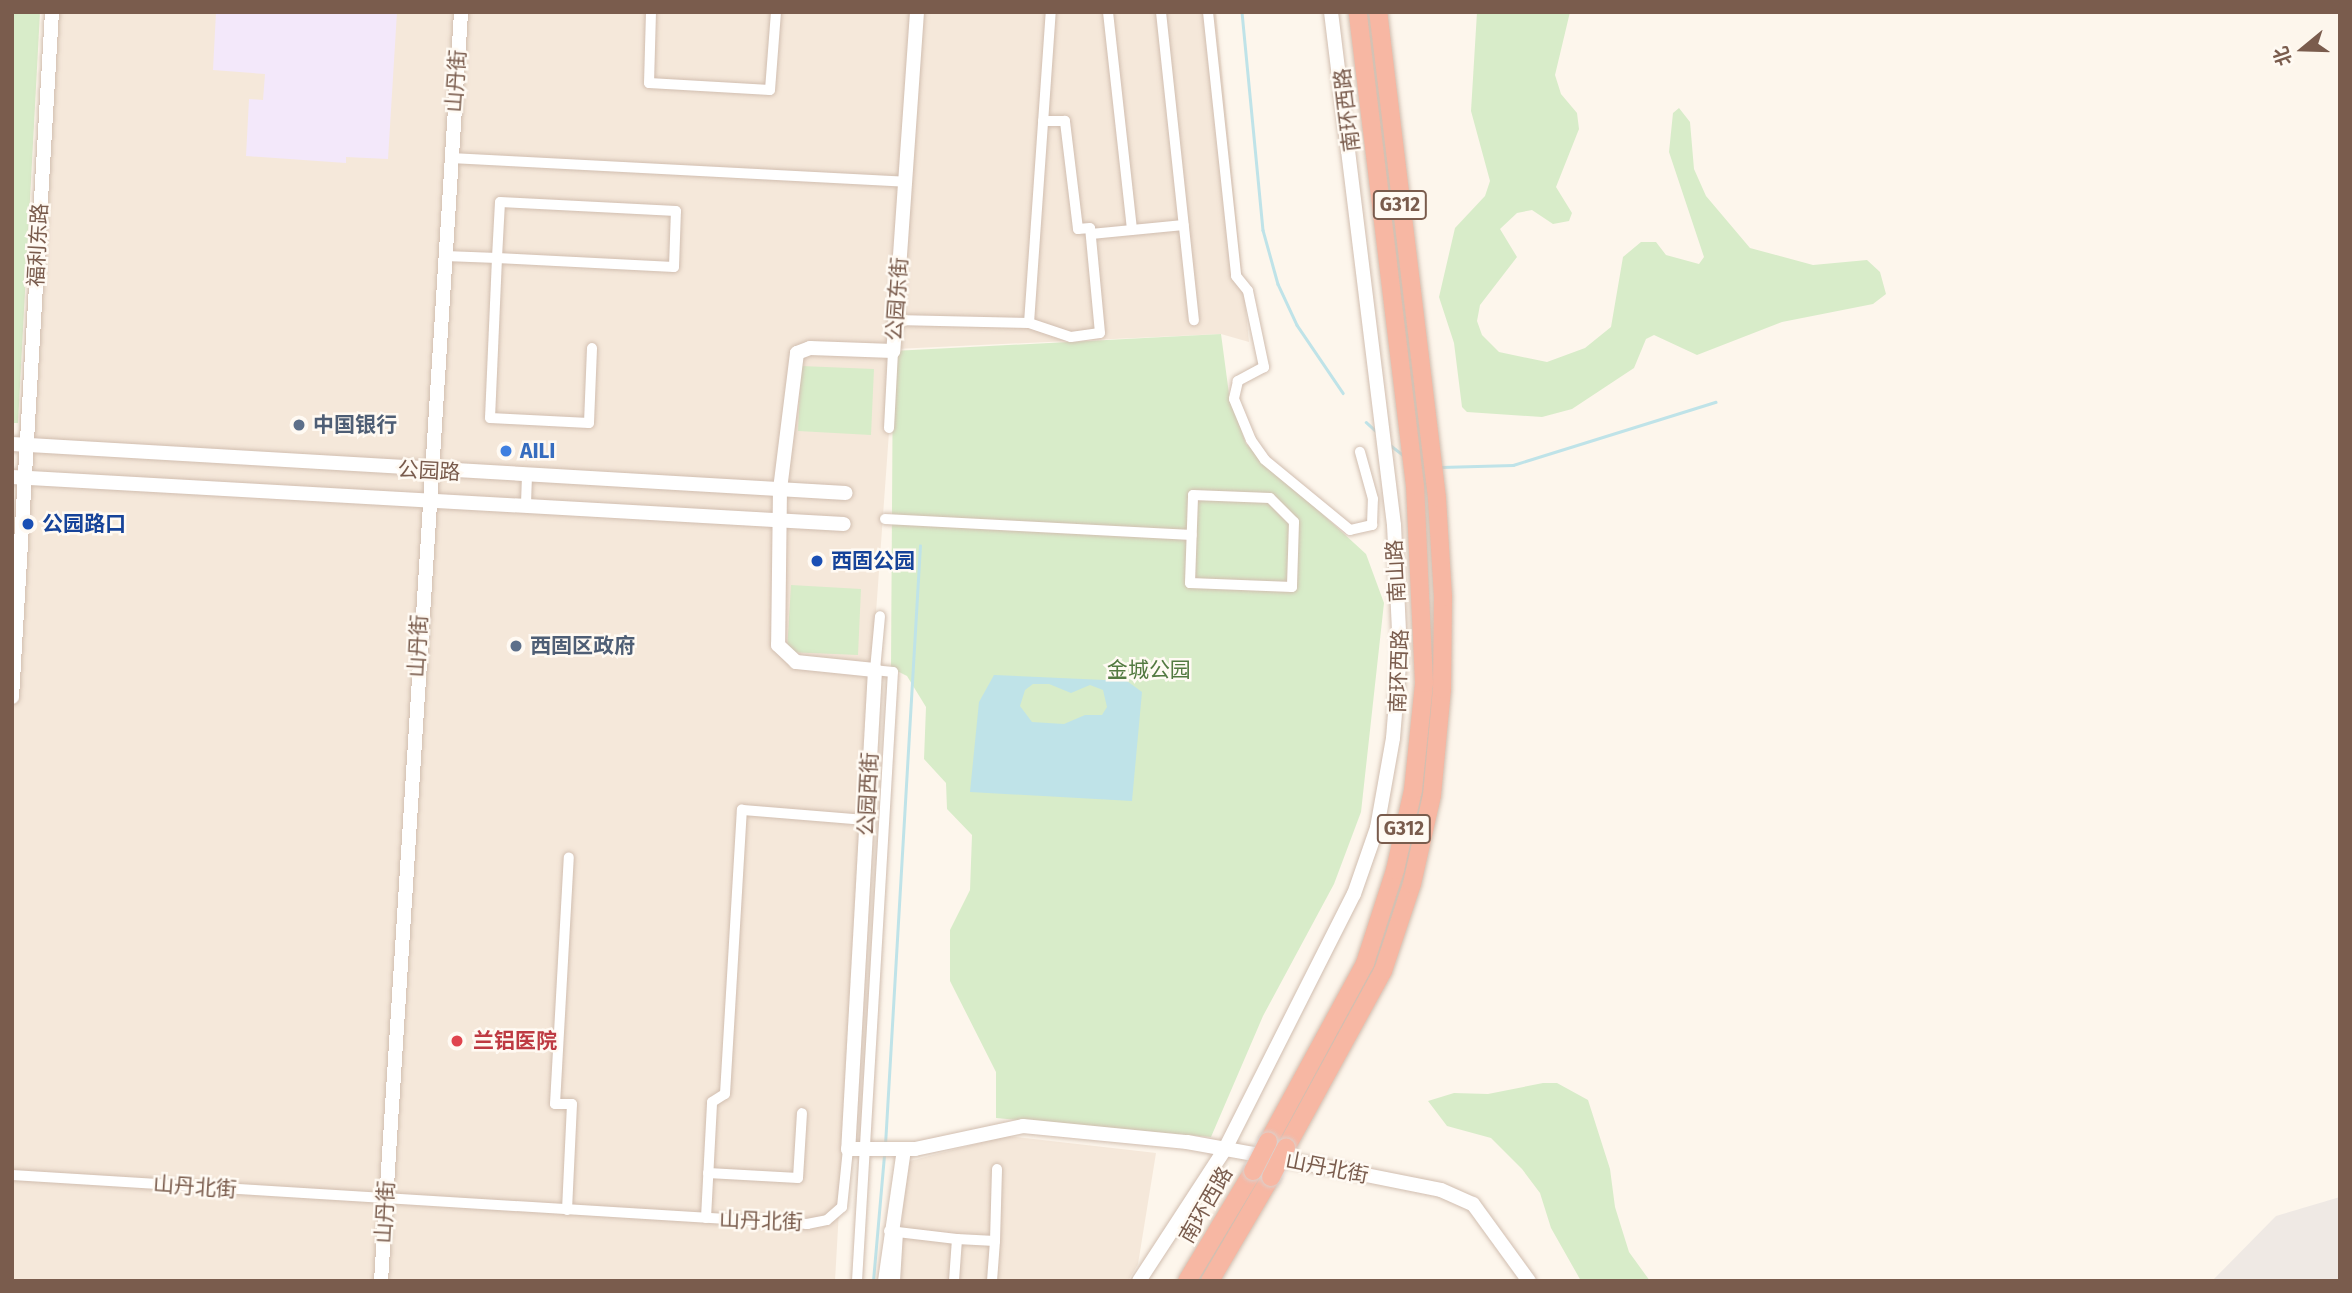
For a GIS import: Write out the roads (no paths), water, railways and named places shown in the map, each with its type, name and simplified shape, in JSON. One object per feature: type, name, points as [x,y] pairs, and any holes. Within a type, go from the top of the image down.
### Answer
[{"type":"highway","name":"南环西路","points":[[1187,1281],[1253,1171],[1365,963],[1395,870],[1413,790],[1424,682],[1415,486],[1358,12]]},
{"type":"highway","name":"南环西路","points":[[1210,1281],[1271,1177],[1383,971],[1415,872],[1432,795],[1442,689],[1443,597],[1437,498],[1378,12]]},
{"type":"street","name":"福利东路","points":[[12,697],[19,444],[52,12]]},
{"type":"street","name":"山丹街","points":[[381,1281],[427,497],[461,12]]},
{"type":"street","points":[[652,12],[649,83],[770,90],[776,12]]},
{"type":"street","name":"公园东街","points":[[780,489],[797,353],[810,348],[893,351],[917,12]]},
{"type":"street","points":[[1029,323],[1051,12]]},
{"type":"street","points":[[1108,12],[1132,230]]},
{"type":"street","points":[[1161,12],[1194,320]]},
{"type":"street","points":[[1208,12],[1236,276],[1248,291],[1264,368],[1237,381],[1234,399],[1251,440],[1265,460],[1340,526],[1356,531],[1372,525],[1373,499],[1360,452]]},
{"type":"street","name":"南山路","points":[[1139,1281],[1225,1149],[1354,894],[1377,828],[1393,738],[1400,652],[1389,472],[1331,12]]},
{"type":"street","points":[[895,320],[1029,323],[1071,337],[1100,333],[1091,234],[1090,228],[1078,229],[1065,121],[1043,121]]},
{"type":"street","points":[[451,158],[905,182]]},
{"type":"street","points":[[445,256],[497,258],[674,267],[676,211],[500,202],[497,258],[490,418],[589,423],[592,348]]},
{"type":"street","points":[[1091,234],[1184,225]]},
{"type":"street","points":[[889,428],[893,351]]},
{"type":"street","name":"公园路","points":[[19,444],[430,472],[846,493]]},
{"type":"street","name":"公园路","points":[[18,477],[427,497],[844,524]]},
{"type":"street","points":[[526,503],[527,477]]},
{"type":"street","points":[[780,489],[778,645],[782,653],[788,659],[809,665],[893,672],[868,1149],[858,1281]]},
{"type":"street","points":[[1193,495],[1270,498],[1294,522],[1292,587],[1190,583],[1192,535],[1193,495]]},
{"type":"street","points":[[1373,499],[1391,498]]},
{"type":"street","points":[[885,519],[1192,535]]},
{"type":"street","points":[[875,670],[880,617]]},
{"type":"street","name":"公园西街","points":[[848,1149],[875,670]]},
{"type":"street","points":[[705,1218],[712,1102],[725,1094],[741,810],[867,820]]},
{"type":"street","points":[[567,1210],[572,1104],[555,1104],[569,857]]},
{"type":"street","points":[[708,1173],[798,1178],[802,1113]]},
{"type":"street","name":"山丹北街","points":[[12,1175],[807,1224],[827,1220],[842,1208],[848,1149],[888,1152],[1023,1126],[1225,1149],[1455,1195],[1483,1213],[1529,1281]]},
{"type":"street","points":[[886,1281],[904,1149]]},
{"type":"street","points":[[992,1281],[997,1170]]},
{"type":"street","points":[[894,1232],[995,1241]]},
{"type":"street","points":[[894,1232],[895,1281]]},
{"type":"street","points":[[954,1281],[957,1239]]},
{"type":"water","points":[[994,675],[1127,681],[1142,692],[1132,801],[970,792],[979,702]],"holes":[[[1033,684],[1049,684],[1071,693],[1090,685],[1103,690],[1107,707],[1102,715],[1085,715],[1064,724],[1032,722],[1020,706],[1025,690]]]},
{"type":"waterway","points":[[1242,12],[1263,230],[1278,284],[1297,325],[1343,393]]},
{"type":"waterway","points":[[1441,467],[1513,465],[1715,402]]},
{"type":"waterway","points":[[1366,422],[1377,432]]},
{"type":"waterway","points":[[1389,444],[1403,455]]},
{"type":"waterway","points":[[885,1145],[920,546]]},
{"type":"waterway","points":[[873,1281],[884,1155]]},
{"type":"place","name":"中国银行","points":[[299,425]]},
{"type":"place","name":"AILI","points":[[506,451]]},
{"type":"place","name":"公园路口","points":[[28,524]]},
{"type":"place","name":"西固公园","points":[[817,561]]},
{"type":"place","name":"西固区政府","points":[[516,646]]},
{"type":"place","name":"兰铝医院","points":[[457,1041]]},
{"type":"park label","name":"金城公园","points":[[1149,670]]}]
